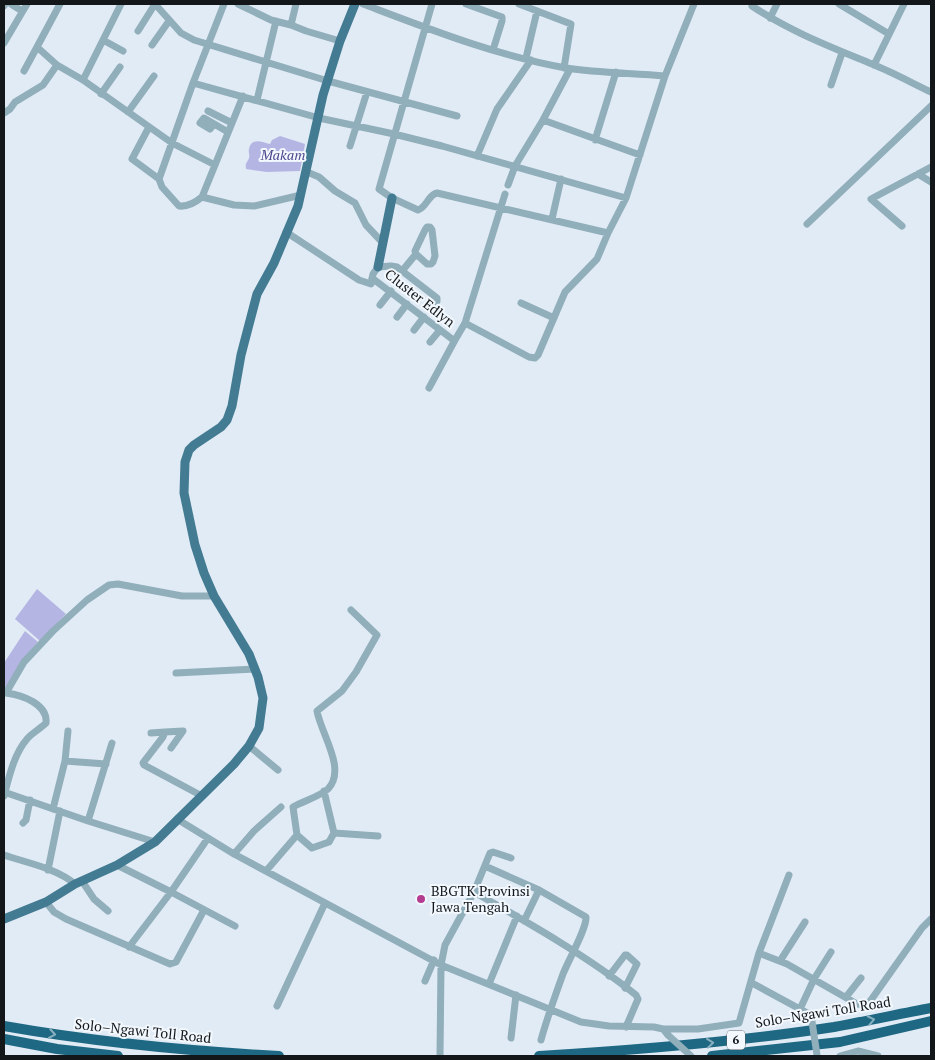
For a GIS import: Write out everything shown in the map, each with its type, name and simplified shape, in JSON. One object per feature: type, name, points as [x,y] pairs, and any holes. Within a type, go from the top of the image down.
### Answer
[{"type":"highway","name":"Solo–Ngawi Toll Road","points":[[539,1056],[628,1051],[740,1039],[834,1027],[931,1008]]},
{"type":"highway","name":"Solo–Ngawi Toll Road","points":[[712,1056],[840,1042],[931,1021]]},
{"type":"highway","name":"Solo–Ngawi Toll Road","points":[[4,1026],[60,1036],[129,1044],[280,1056]]},
{"type":"highway","name":"Solo–Ngawi Toll Road","points":[[4,1039],[57,1049],[118,1056]]},
{"type":"main road","points":[[4,919],[46,902],[79,883],[117,866],[155,842],[234,764],[249,746],[260,728],[263,698],[255,669],[249,654],[214,596],[204,573],[184,493],[185,462],[189,450],[194,445],[224,425],[232,406],[241,355],[257,294],[274,263],[307,172],[328,81],[340,41],[355,4]]},
{"type":"main road","points":[[378,267],[392,198]]},
{"type":"street","points":[[11,4],[22,11]]},
{"type":"street","points":[[4,43],[27,4]]},
{"type":"street","points":[[24,71],[60,4]]},
{"type":"street","points":[[83,80],[121,4]]},
{"type":"street","points":[[138,31],[155,4],[169,21],[188,38],[328,81],[458,116]]},
{"type":"street","points":[[159,179],[207,44],[224,4]]},
{"type":"street","points":[[238,4],[306,32],[340,41]]},
{"type":"street","points":[[291,25],[296,4]]},
{"type":"street","points":[[363,4],[493,50],[528,59],[566,68],[665,76]]},
{"type":"street","points":[[432,4],[378,188],[392,198],[418,210],[421,210],[431,195],[437,192],[608,233]]},
{"type":"street","points":[[466,4],[502,17],[493,50]]},
{"type":"street","points":[[508,185],[514,166],[542,120],[566,68],[571,24],[519,4]]},
{"type":"street","points":[[465,323],[532,358],[538,355],[565,292],[597,260],[626,198],[665,76],[694,4]]},
{"type":"street","points":[[770,18],[777,4]]},
{"type":"street","points":[[839,4],[889,34]]},
{"type":"street","points":[[874,65],[904,4]]},
{"type":"street","points":[[752,6],[770,18],[842,53],[874,65],[931,92]]},
{"type":"street","points":[[477,156],[497,110],[528,59],[537,11]]},
{"type":"street","points":[[152,45],[169,21]]},
{"type":"street","points":[[257,100],[276,21]]},
{"type":"street","points":[[103,40],[123,51]]},
{"type":"street","points":[[37,47],[57,65],[83,80],[172,143],[215,166]]},
{"type":"street","points":[[831,85],[842,53]]},
{"type":"street","points":[[4,113],[15,102],[43,86],[57,65]]},
{"type":"street","points":[[102,94],[120,66]]},
{"type":"street","points":[[595,140],[616,72]]},
{"type":"street","points":[[128,112],[154,76]]},
{"type":"street","points":[[193,83],[319,118],[394,134],[477,156],[626,198]]},
{"type":"street","points":[[350,146],[367,92]]},
{"type":"street","points":[[149,127],[132,159],[159,179],[162,186],[179,206],[194,203],[202,197],[243,96]]},
{"type":"street","points":[[807,224],[931,106]]},
{"type":"street","points":[[208,112],[232,123]]},
{"type":"street","points":[[542,120],[640,156]]},
{"type":"street","points":[[214,124],[228,132]]},
{"type":"street","points":[[902,226],[871,199],[931,167]]},
{"type":"street","points":[[307,172],[355,203],[366,225],[382,242]]},
{"type":"street","points":[[918,174],[931,182]]},
{"type":"street","points":[[552,219],[562,179]]},
{"type":"street","points":[[429,388],[465,323],[505,194]]},
{"type":"street","points":[[202,197],[234,205],[254,206],[297,196]]},
{"type":"street","points":[[402,270],[416,254],[415,251],[425,230],[427,227],[430,227],[435,256],[433,262],[427,264],[416,254]]},
{"type":"street","points":[[286,232],[359,280],[371,284],[375,270],[378,267],[394,266],[402,270],[437,298],[434,306]]},
{"type":"street","name":"Cluster Edlyn","points":[[372,278],[452,339]]},
{"type":"street","points":[[380,305],[391,291]]},
{"type":"street","points":[[521,303],[554,318]]},
{"type":"street","points":[[397,317],[407,304]]},
{"type":"street","points":[[414,330],[424,317]]},
{"type":"street","points":[[430,342],[440,330]]},
{"type":"street","points":[[155,842],[30,800],[4,794],[22,746],[46,721],[44,712],[30,700],[5,693],[24,662],[38,646],[87,600],[109,585],[118,584],[182,596],[214,596]]},
{"type":"street","points":[[324,791],[334,833],[329,842],[312,848],[297,836],[293,807],[324,791],[332,781],[336,766],[322,731],[317,711],[342,691],[356,672],[377,635],[352,610]]},
{"type":"street","points":[[176,673],[255,669]]},
{"type":"street","points":[[48,870],[68,731]]},
{"type":"street","points":[[151,733],[183,731],[171,748]]},
{"type":"street","points":[[165,732],[143,763],[144,765],[202,796]]},
{"type":"street","points":[[88,821],[112,743]]},
{"type":"street","points":[[249,746],[278,770]]},
{"type":"street","points":[[65,761],[106,764]]},
{"type":"street","points":[[23,823],[27,819],[30,800]]},
{"type":"street","points":[[234,854],[254,831],[281,807]]},
{"type":"street","points":[[177,819],[234,854],[441,964],[516,994],[550,1010],[595,1025],[645,1026],[666,1032],[739,1023],[752,983],[759,953],[789,875]]},
{"type":"street","points":[[334,833],[378,836]]},
{"type":"street","points":[[266,871],[297,836]]},
{"type":"street","points":[[129,947],[171,892],[208,838]]},
{"type":"street","points":[[440,1056],[441,964],[445,945],[474,892],[490,853],[493,852],[511,858]]},
{"type":"street","points":[[4,855],[79,883],[108,911]]},
{"type":"street","points":[[117,866],[171,892],[234,926]]},
{"type":"street","points":[[485,866],[539,890],[586,917],[586,924],[572,951],[541,1040]]},
{"type":"street","points":[[524,921],[539,890]]},
{"type":"street","points":[[474,892],[517,916],[572,951],[636,996],[638,999],[626,1027]]},
{"type":"street","points":[[46,902],[58,915],[167,964],[176,962],[204,910]]},
{"type":"street","points":[[277,1006],[325,903]]},
{"type":"street","points":[[489,984],[517,916]]},
{"type":"street","points":[[759,953],[780,961],[857,1004],[863,1005],[869,1003],[922,928],[931,919]]},
{"type":"street","points":[[780,961],[804,922]]},
{"type":"street","points":[[800,1009],[814,979],[831,952]]},
{"type":"street","points":[[609,976],[626,955],[637,964],[625,988]]},
{"type":"street","points":[[425,981],[434,960]]},
{"type":"street","points":[[846,997],[861,978]]},
{"type":"street","points":[[752,983],[811,1015],[818,1056]]},
{"type":"street","points":[[511,1038],[516,994]]},
{"type":"street","points":[[666,1032],[690,1056]]},
{"type":"street","points":[[840,1056],[850,1052],[877,1056]]},
{"type":"green space","name":"Makam","points":[[280,136],[305,144],[300,171],[267,172],[246,169],[249,149],[252,143],[258,141],[270,144],[272,140]]},
{"type":"green space","points":[[37,589],[66,614],[40,641],[15,619]]},
{"type":"green space","points":[[25,631],[38,642],[28,653],[4,691],[4,663]]},
{"type":"place","name":"BBGTK Provinsi Jawa Tengah","points":[[421,899]]}]
